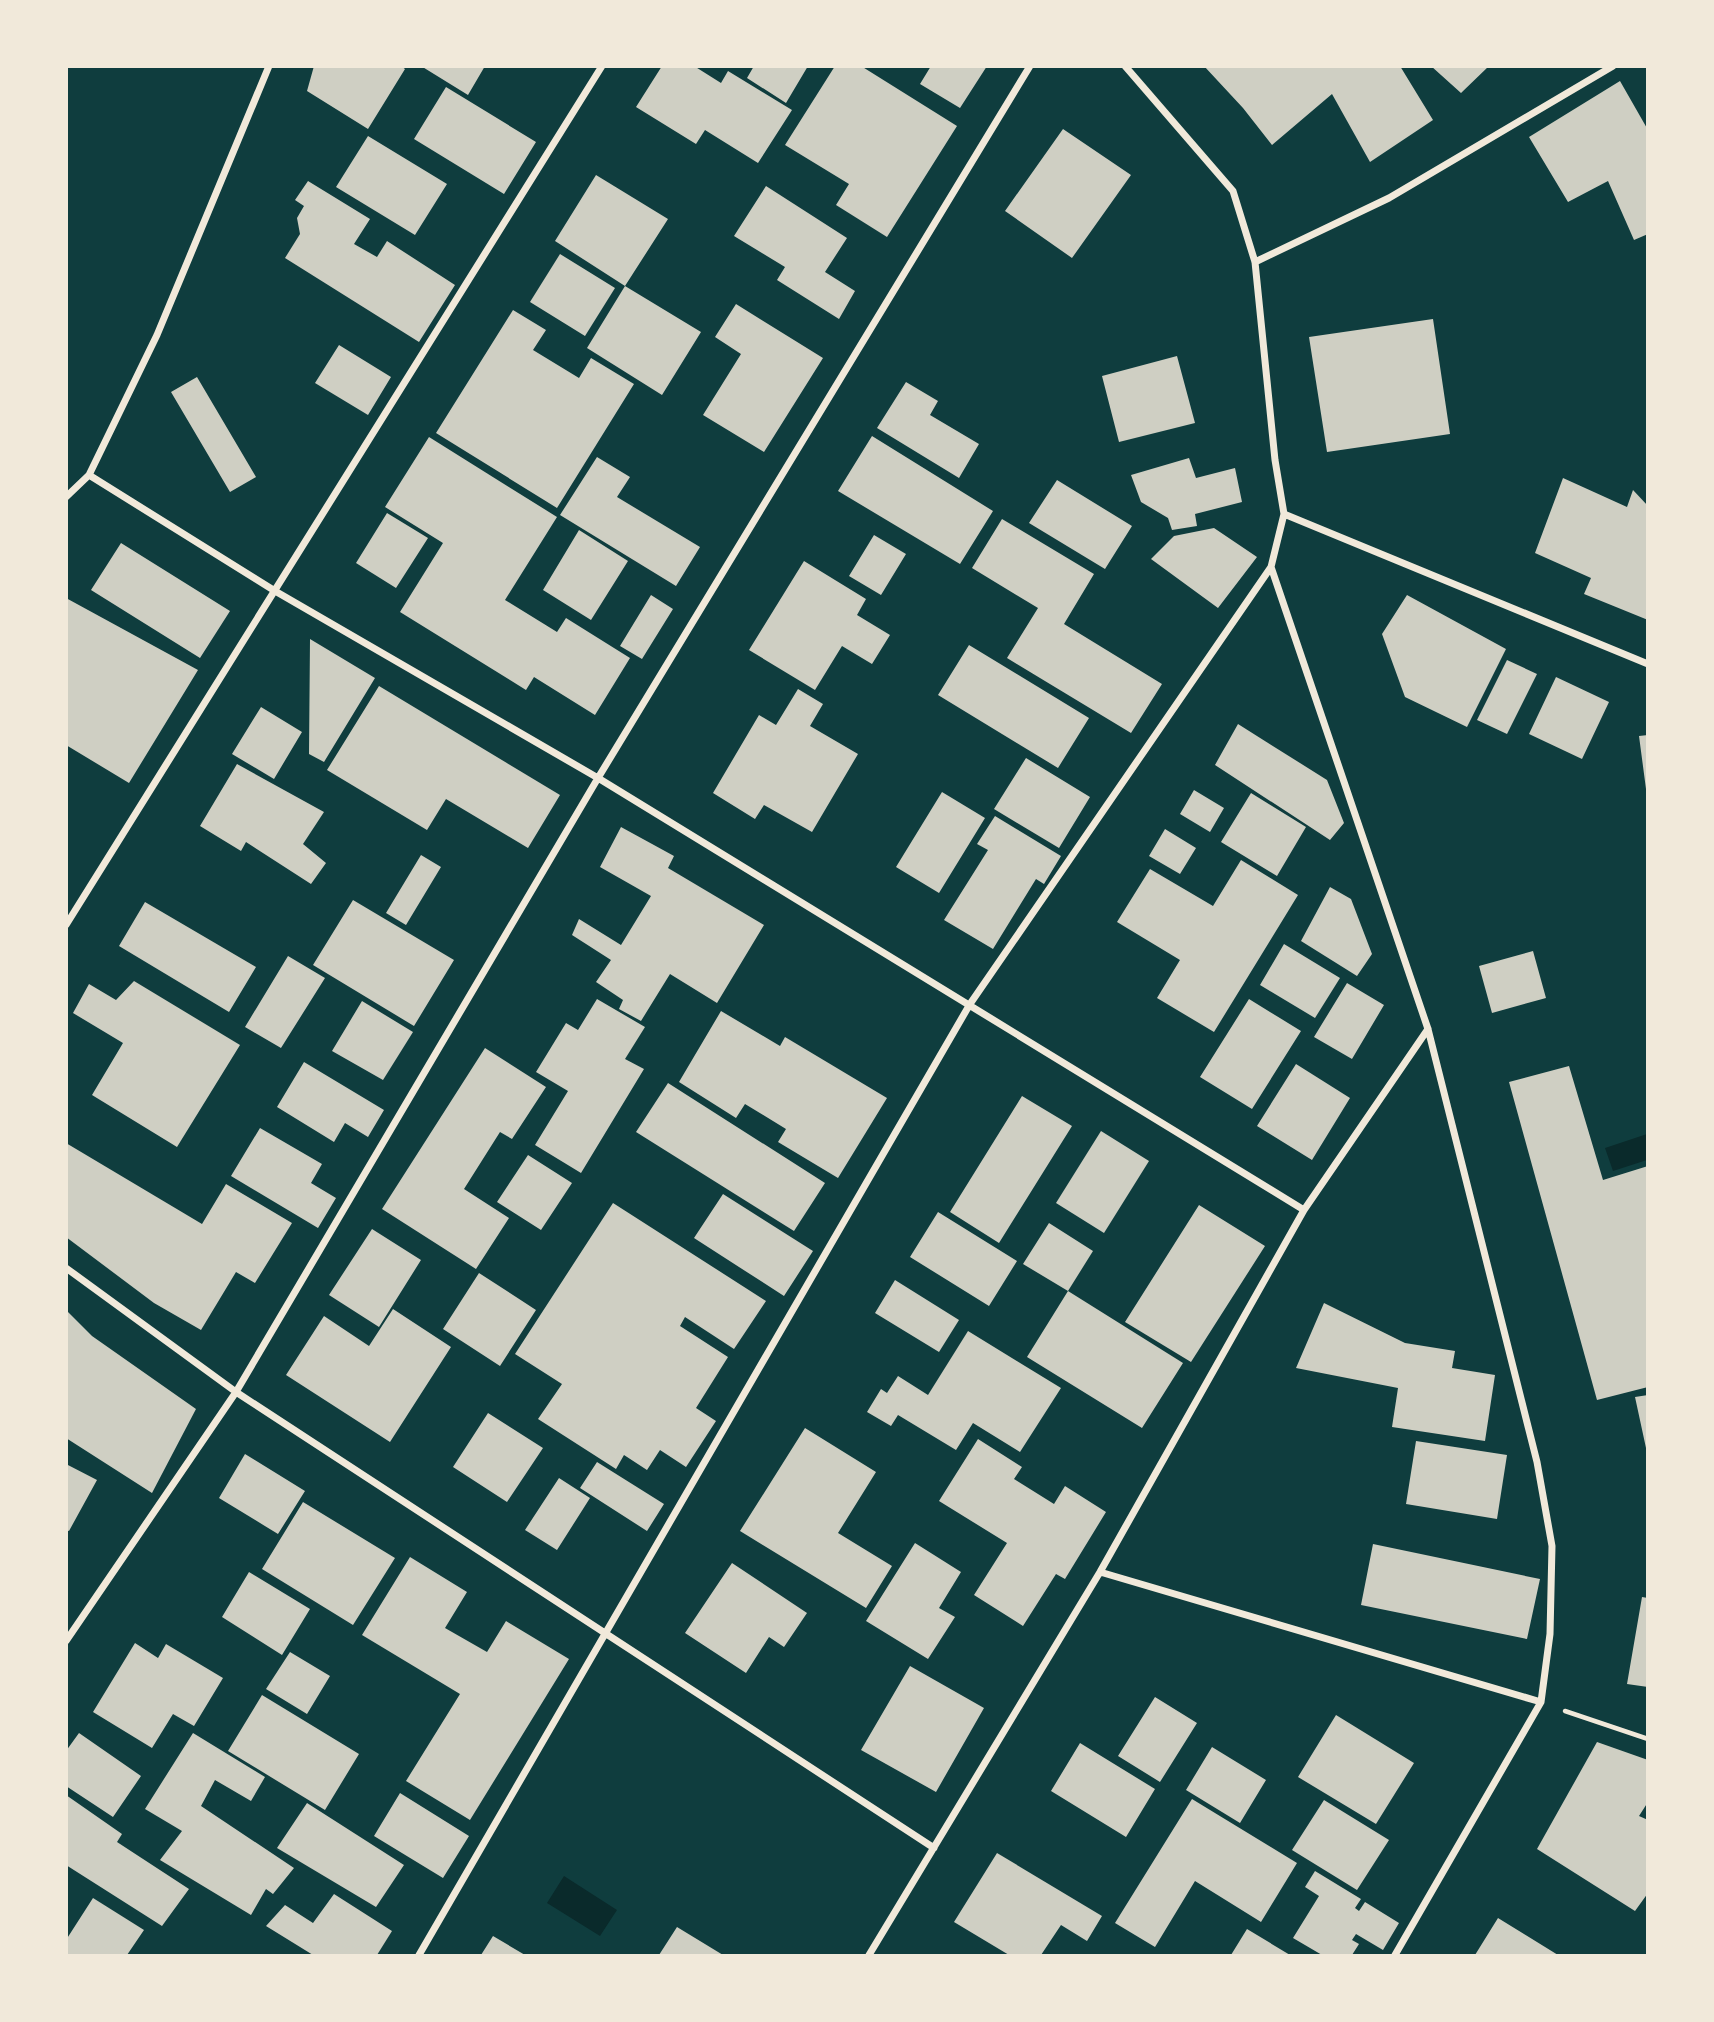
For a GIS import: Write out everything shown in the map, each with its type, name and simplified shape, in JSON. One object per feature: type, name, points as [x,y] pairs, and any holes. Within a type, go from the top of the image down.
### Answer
[{"type":"street","points":[[66,497],[89,475],[157,335],[269,66]]},
{"type":"street","points":[[66,925],[601,66]]},
{"type":"street","points":[[66,1641],[236,1392],[598,778],[1030,66]]},
{"type":"street","points":[[419,1955],[970,1004],[1271,567],[1284,514],[1275,460],[1255,262],[1233,191],[1125,66]]},
{"type":"street","points":[[1255,262],[1388,198],[1613,66]]},
{"type":"street","points":[[89,475],[275,591],[598,778],[1304,1210]]},
{"type":"street","points":[[1284,514],[1647,664]]},
{"type":"street","points":[[1271,567],[1428,1029],[1538,1462],[1552,1546],[1550,1634],[1541,1702],[1395,1955]]},
{"type":"street","points":[[869,1955],[1100,1572],[1304,1210],[1428,1029]]},
{"type":"street","points":[[66,1268],[236,1392],[934,1848]]},
{"type":"street","points":[[1100,1572],[1541,1702]]},
{"type":"path","points":[[1541,1702],[1647,1739]]},
{"type":"water","points":[[1647,1134],[1647,1160],[1613,1171],[1605,1148]]},
{"type":"water","points":[[564,1876],[617,1910],[600,1936],[547,1903]]},
{"type":"building","points":[[314,66],[401,66],[405,69],[368,129],[307,91]]},
{"type":"building","points":[[421,66],[485,66],[468,95]]},
{"type":"building","points":[[662,66],[694,66],[721,83],[728,71],[792,110],[758,163],[705,130],[696,144],[636,107]]},
{"type":"building","points":[[754,66],[808,66],[786,103],[747,78]]},
{"type":"building","points":[[835,66],[861,66],[957,126],[887,237],[836,205],[849,184],[785,145]]},
{"type":"building","points":[[931,66],[987,66],[960,108],[920,84]]},
{"type":"building","points":[[1204,66],[1400,66],[1433,120],[1370,162],[1332,94],[1272,145],[1243,108]]},
{"type":"building","points":[[1431,66],[1489,66],[1461,93]]},
{"type":"building","points":[[1620,81],[1648,130],[1648,234],[1634,240],[1608,181],[1568,202],[1529,137]]},
{"type":"building","points":[[446,87],[536,142],[504,194],[414,139]]},
{"type":"building","points":[[1063,129],[1131,175],[1072,258],[1005,211]]},
{"type":"building","points":[[368,136],[447,184],[415,235],[336,187]]},
{"type":"building","points":[[596,175],[668,219],[625,286],[555,241]]},
{"type":"building","points":[[308,181],[370,219],[354,244],[377,257],[387,241],[455,285],[419,342],[285,258],[300,234],[297,218],[304,206],[295,200]]},
{"type":"building","points":[[766,186],[847,238],[825,272],[855,291],[839,319],[777,280],[785,267],[734,236]]},
{"type":"building","points":[[560,254],[615,288],[585,336],[530,302]]},
{"type":"building","points":[[625,286],[701,332],[662,395],[587,348]]},
{"type":"building","points":[[736,304],[823,358],[764,452],[703,415],[741,354],[715,337]]},
{"type":"building","points":[[513,310],[546,330],[533,350],[579,378],[591,358],[634,384],[557,508],[436,433]]},
{"type":"building","points":[[1433,319],[1450,434],[1327,452],[1309,337]]},
{"type":"building","points":[[339,345],[391,377],[368,415],[315,383]]},
{"type":"building","points":[[1177,356],[1195,423],[1119,442],[1102,376]]},
{"type":"building","points":[[197,377],[256,477],[230,492],[171,392]]},
{"type":"building","points":[[906,382],[938,401],[930,415],[979,444],[959,478],[877,428]]},
{"type":"building","points":[[872,436],[993,511],[960,564],[838,491]]},
{"type":"building","points":[[429,437],[557,517],[505,600],[557,632],[566,618],[630,658],[595,715],[534,677],[526,690],[400,612],[443,543],[385,507]]},
{"type":"building","points":[[597,457],[630,477],[617,497],[700,547],[676,586],[560,515]]},
{"type":"building","points":[[1189,458],[1196,478],[1235,468],[1242,502],[1195,514],[1197,526],[1172,530],[1168,518],[1141,502],[1131,475]]},
{"type":"building","points":[[1563,478],[1627,507],[1633,490],[1648,506],[1648,620],[1584,594],[1591,578],[1535,553]]},
{"type":"building","points":[[1057,480],[1132,526],[1105,569],[1029,523]]},
{"type":"building","points":[[387,513],[428,538],[396,588],[356,563]]},
{"type":"building","points":[[1002,519],[1094,574],[1064,624],[1162,684],[1131,733],[1007,658],[1038,608],[972,568]]},
{"type":"building","points":[[1214,528],[1257,557],[1218,608],[1151,559],[1174,536]]},
{"type":"building","points":[[579,530],[628,561],[591,620],[543,590]]},
{"type":"building","points":[[874,535],[906,554],[881,595],[849,576]]},
{"type":"building","points":[[121,543],[230,611],[200,658],[91,590]]},
{"type":"building","points":[[804,561],[866,599],[857,615],[890,635],[872,664],[842,646],[815,690],[749,650]]},
{"type":"building","points":[[651,595],[673,609],[642,659],[620,646]]},
{"type":"building","points":[[1407,595],[1506,649],[1467,727],[1405,697],[1382,634]]},
{"type":"building","points":[[66,598],[198,670],[129,783],[66,745]]},
{"type":"building","points":[[310,639],[375,678],[324,762],[309,754]]},
{"type":"building","points":[[969,645],[1089,718],[1058,768],[938,695]]},
{"type":"building","points":[[1507,660],[1537,674],[1507,734],[1477,720]]},
{"type":"building","points":[[1556,677],[1609,702],[1582,759],[1529,734]]},
{"type":"building","points":[[379,686],[560,795],[528,848],[446,799],[427,830],[327,770]]},
{"type":"building","points":[[798,689],[823,704],[810,726],[858,754],[812,832],[764,805],[755,819],[713,793],[759,715],[776,725]]},
{"type":"building","points":[[261,707],[302,732],[274,779],[232,754]]},
{"type":"building","points":[[1238,724],[1327,780],[1344,823],[1330,840],[1215,765]]},
{"type":"building","points":[[1648,735],[1648,788],[1646,789],[1639,736]]},
{"type":"building","points":[[1026,758],[1090,797],[1059,848],[994,809]]},
{"type":"building","points":[[237,764],[324,812],[303,844],[326,863],[311,884],[246,842],[241,851],[200,826]]},
{"type":"building","points":[[1194,790],[1224,808],[1210,832],[1180,814]]},
{"type":"building","points":[[942,792],[985,818],[939,893],[896,867]]},
{"type":"building","points":[[1251,793],[1306,827],[1277,876],[1221,842]]},
{"type":"building","points":[[995,816],[1061,856],[1044,884],[1036,879],[993,949],[944,920],[988,850],[977,844]]},
{"type":"building","points":[[621,827],[674,856],[668,868],[764,925],[717,1003],[670,974],[641,1021],[619,1009],[623,1000],[596,982],[611,960],[572,935],[579,919],[621,945],[651,896],[600,867]]},
{"type":"building","points":[[1165,829],[1196,848],[1180,874],[1149,856]]},
{"type":"building","points":[[421,855],[441,867],[406,925],[386,913]]},
{"type":"building","points":[[1241,860],[1298,895],[1214,1032],[1157,998],[1180,960],[1117,922],[1150,869],[1213,906]]},
{"type":"building","points":[[1330,887],[1351,899],[1372,954],[1357,976],[1301,941]]},
{"type":"building","points":[[353,900],[454,960],[414,1026],[313,965]]},
{"type":"building","points":[[145,902],[256,967],[229,1012],[119,946]]},
{"type":"building","points":[[1284,944],[1340,978],[1315,1018],[1260,985]]},
{"type":"building","points":[[1533,951],[1546,998],[1492,1013],[1479,966]]},
{"type":"building","points":[[288,956],[325,978],[281,1048],[245,1027]]},
{"type":"building","points":[[134,981],[240,1045],[177,1147],[92,1095],[123,1043],[73,1013],[89,984],[116,1000]]},
{"type":"building","points":[[1347,983],[1384,1005],[1352,1059],[1314,1037]]},
{"type":"building","points":[[597,999],[645,1027],[625,1059],[644,1069],[581,1173],[535,1145],[568,1091],[536,1072],[566,1023],[578,1030]]},
{"type":"building","points":[[1249,999],[1301,1031],[1252,1109],[1200,1077]]},
{"type":"building","points":[[362,1001],[413,1032],[383,1080],[332,1051]]},
{"type":"building","points":[[721,1011],[780,1046],[785,1037],[887,1098],[838,1178],[778,1142],[786,1129],[745,1104],[736,1118],[679,1082]]},
{"type":"building","points":[[485,1048],[546,1087],[512,1139],[500,1132],[464,1189],[509,1218],[476,1269],[382,1209]]},
{"type":"building","points":[[304,1062],[384,1110],[368,1137],[345,1123],[334,1142],[277,1107]]},
{"type":"building","points":[[1296,1064],[1350,1098],[1312,1160],[1257,1126]]},
{"type":"building","points":[[1569,1066],[1603,1180],[1648,1166],[1648,1387],[1597,1400],[1509,1082]]},
{"type":"building","points":[[668,1083],[825,1183],[794,1231],[636,1132]]},
{"type":"building","points":[[1022,1096],[1072,1126],[999,1243],[950,1212]]},
{"type":"building","points":[[260,1128],[322,1164],[311,1183],[336,1198],[318,1228],[231,1176]]},
{"type":"building","points":[[1101,1131],[1149,1161],[1104,1233],[1056,1203]]},
{"type":"building","points":[[66,1143],[202,1224],[226,1184],[292,1223],[255,1283],[236,1272],[201,1330],[154,1303],[66,1237]]},
{"type":"building","points":[[528,1155],[572,1183],[541,1230],[497,1202]]},
{"type":"building","points":[[723,1194],[813,1251],[784,1296],[694,1238]]},
{"type":"building","points":[[613,1203],[766,1301],[734,1349],[685,1317],[680,1326],[728,1357],[696,1408],[716,1421],[686,1467],[660,1450],[647,1470],[624,1455],[616,1469],[538,1419],[562,1384],[515,1354]]},
{"type":"building","points":[[1199,1205],[1265,1246],[1191,1362],[1125,1322]]},
{"type":"building","points":[[938,1212],[1017,1261],[989,1306],[910,1257]]},
{"type":"building","points":[[1049,1223],[1093,1251],[1068,1291],[1023,1264]]},
{"type":"building","points":[[372,1229],[421,1260],[379,1327],[329,1295]]},
{"type":"building","points":[[479,1273],[536,1310],[500,1366],[443,1329]]},
{"type":"building","points":[[895,1280],[959,1320],[939,1352],[875,1313]]},
{"type":"building","points":[[1068,1291],[1183,1363],[1142,1428],[1027,1357]]},
{"type":"building","points":[[1324,1303],[1405,1343],[1455,1351],[1452,1368],[1495,1375],[1485,1441],[1392,1427],[1398,1388],[1296,1368]]},
{"type":"building","points":[[393,1309],[451,1347],[390,1442],[286,1375],[324,1316],[369,1346]]},
{"type":"building","points":[[66,1310],[92,1336],[196,1409],[152,1493],[66,1438]]},
{"type":"building","points":[[968,1331],[1061,1388],[1020,1452],[973,1423],[956,1450],[898,1415],[891,1426],[867,1412],[881,1389],[887,1393],[898,1376],[928,1395]]},
{"type":"building","points":[[1648,1395],[1648,1448],[1646,1448],[1635,1397]]},
{"type":"building","points":[[488,1413],[543,1448],[507,1502],[453,1467]]},
{"type":"building","points":[[805,1428],[876,1472],[838,1533],[892,1566],[866,1608],[740,1531]]},
{"type":"building","points":[[978,1439],[1022,1467],[1014,1479],[1054,1504],[1065,1486],[1106,1512],[1065,1579],[1056,1574],[1023,1626],[974,1595],[1007,1543],[939,1501]]},
{"type":"building","points":[[1416,1441],[1507,1455],[1497,1519],[1406,1504]]},
{"type":"building","points":[[245,1454],[305,1491],[278,1534],[219,1498]]},
{"type":"building","points":[[597,1462],[664,1504],[647,1531],[580,1488]]},
{"type":"building","points":[[66,1464],[97,1480],[69,1531],[66,1530]]},
{"type":"building","points":[[559,1478],[590,1498],[557,1550],[525,1530]]},
{"type":"building","points":[[303,1502],[395,1558],[353,1625],[262,1569]]},
{"type":"building","points":[[915,1543],[961,1572],[939,1608],[955,1617],[928,1659],[866,1621]]},
{"type":"building","points":[[1373,1544],[1540,1579],[1527,1639],[1361,1605]]},
{"type":"building","points":[[410,1557],[467,1592],[445,1628],[487,1652],[506,1621],[569,1659],[470,1820],[406,1781],[460,1694],[362,1635]]},
{"type":"building","points":[[732,1563],[807,1613],[784,1647],[769,1637],[746,1673],[685,1633]]},
{"type":"building","points":[[249,1572],[310,1609],[282,1655],[222,1617]]},
{"type":"building","points":[[1642,1597],[1648,1598],[1648,1687],[1627,1684]]},
{"type":"building","points":[[135,1643],[158,1658],[166,1644],[223,1678],[194,1726],[173,1714],[152,1748],[93,1712]]},
{"type":"building","points":[[290,1652],[330,1676],[307,1714],[266,1689]]},
{"type":"building","points":[[910,1666],[984,1708],[936,1792],[861,1750]]},
{"type":"building","points":[[262,1695],[359,1754],[325,1810],[228,1751]]},
{"type":"building","points":[[1155,1697],[1197,1723],[1160,1782],[1118,1756]]},
{"type":"building","points":[[1336,1715],[1414,1763],[1376,1824],[1298,1777]]},
{"type":"building","points":[[79,1733],[141,1776],[113,1817],[66,1786],[66,1751]]},
{"type":"building","points":[[193,1733],[265,1777],[251,1801],[215,1780],[201,1806],[294,1868],[273,1894],[266,1889],[251,1915],[160,1860],[182,1831],[145,1809]]},
{"type":"building","points":[[1597,1742],[1648,1760],[1648,1802],[1639,1816],[1648,1820],[1648,1893],[1635,1911],[1537,1849]]},
{"type":"building","points":[[1080,1743],[1155,1789],[1126,1837],[1051,1791]]},
{"type":"building","points":[[1212,1747],[1266,1780],[1240,1823],[1186,1790]]},
{"type":"building","points":[[400,1793],[469,1836],[443,1878],[374,1836]]},
{"type":"building","points":[[66,1795],[122,1834],[117,1842],[189,1889],[162,1926],[66,1865]]},
{"type":"building","points":[[1192,1799],[1297,1863],[1261,1922],[1195,1881],[1155,1947],[1115,1923]]},
{"type":"building","points":[[1324,1800],[1389,1840],[1357,1890],[1292,1850]]},
{"type":"building","points":[[307,1803],[404,1865],[376,1907],[277,1848]]},
{"type":"building","points":[[997,1853],[1102,1916],[1087,1941],[1061,1925],[1041,1955],[1009,1955],[954,1922]]},
{"type":"building","points":[[1315,1871],[1361,1899],[1355,1908],[1359,1911],[1365,1902],[1399,1923],[1383,1950],[1356,1934],[1352,1940],[1359,1944],[1352,1955],[1322,1955],[1293,1938],[1319,1896],[1305,1887]]},
{"type":"building","points":[[334,1894],[392,1931],[377,1955],[313,1955],[266,1926],[285,1905],[313,1923]]},
{"type":"building","points":[[93,1898],[144,1930],[127,1955],[66,1955],[66,1940]]},
{"type":"building","points":[[1498,1918],[1558,1955],[1475,1955]]},
{"type":"building","points":[[677,1927],[723,1955],[659,1955]]},
{"type":"building","points":[[1247,1929],[1290,1955],[1231,1955]]},
{"type":"building","points":[[493,1936],[525,1955],[481,1955]]}]
